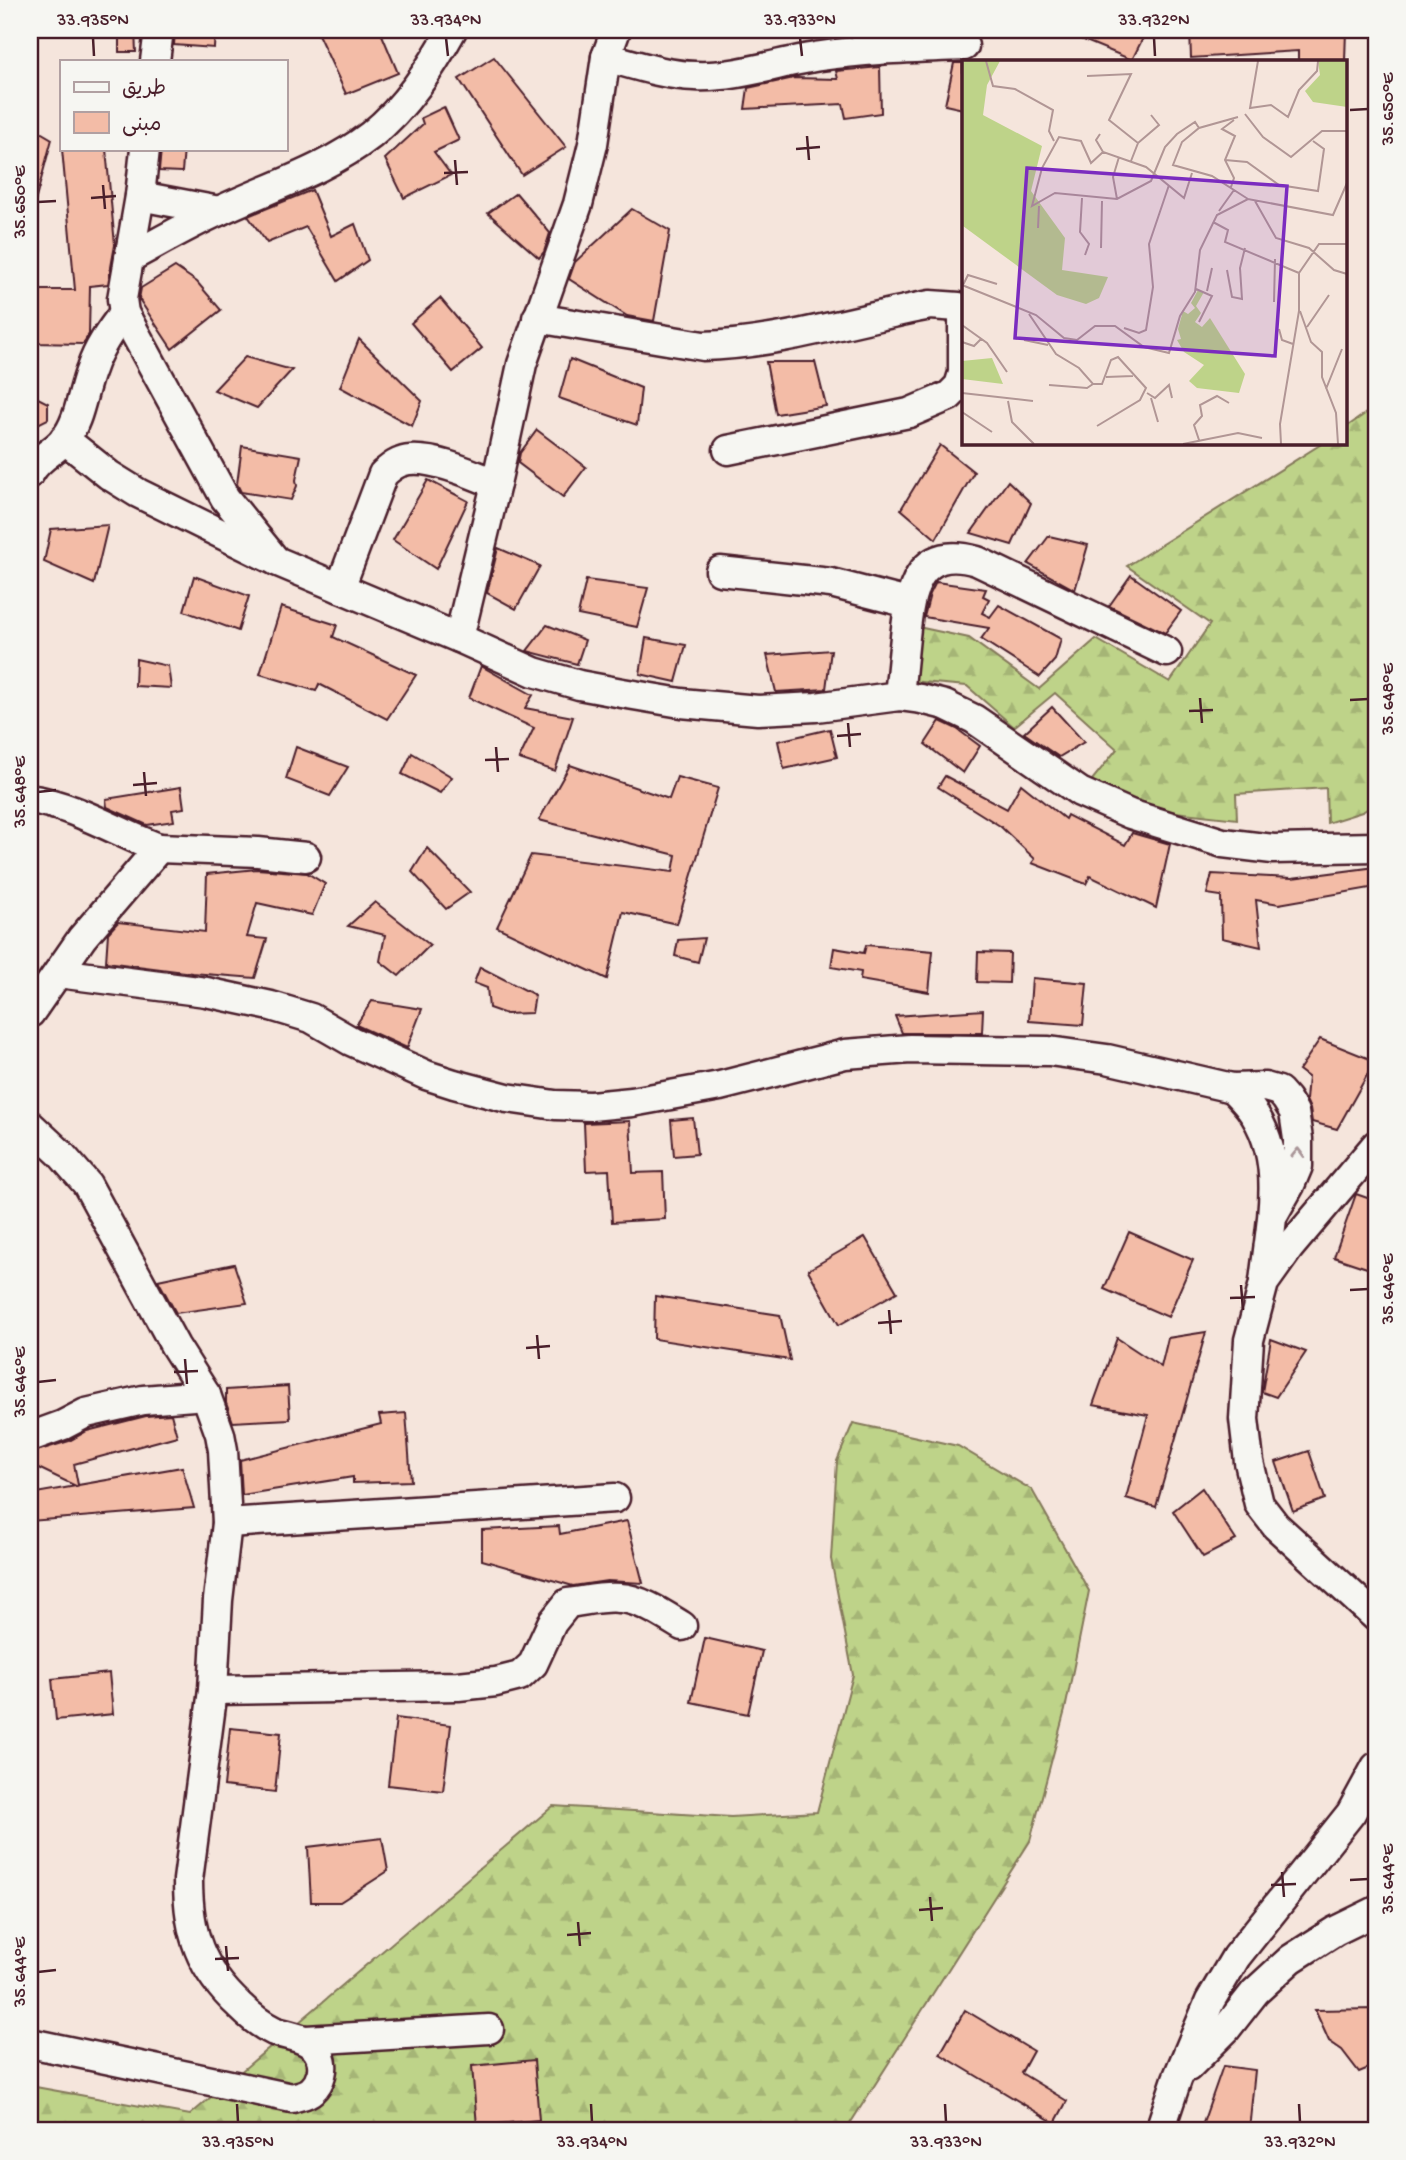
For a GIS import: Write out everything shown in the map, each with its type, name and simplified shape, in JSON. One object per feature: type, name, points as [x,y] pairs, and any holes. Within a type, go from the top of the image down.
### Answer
[{"type":"street","points":[[155,60],[159,30]]},
{"type":"street","points":[[129,258],[219,211],[332,160],[372,135],[398,110],[433,65],[452,30]]},
{"type":"street","points":[[459,638],[488,524],[522,364],[578,204],[593,144],[606,57],[616,30]]},
{"type":"street","points":[[606,57],[665,72],[695,76],[723,75],[822,56],[964,46]]},
{"type":"street","points":[[145,150],[122,299],[124,313],[225,498],[276,561]]},
{"type":"street","points":[[140,195],[219,211]]},
{"type":"street","points":[[537,318],[703,346],[759,341],[930,305],[959,307],[962,312]]},
{"type":"street","points":[[31,466],[64,439],[74,421],[98,351],[124,313]]},
{"type":"street","points":[[727,450],[909,413],[949,396],[959,386],[962,376]]},
{"type":"street","points":[[64,439],[109,475],[138,493],[276,561],[545,676],[579,685],[681,703],[770,709],[816,707],[899,696],[945,705],[974,719],[1080,792],[1130,814],[1223,843],[1273,849],[1376,847]]},
{"type":"street","points":[[340,588],[383,474],[394,465],[403,461],[423,460],[496,484]]},
{"type":"street","points":[[899,696],[908,603],[918,576],[928,564],[948,556],[977,561],[1167,652]]},
{"type":"street","points":[[720,571],[831,583],[908,603]]},
{"type":"street","points":[[30,799],[70,809],[159,848],[306,857]]},
{"type":"street","points":[[30,1013],[82,938],[159,848]]},
{"type":"street","points":[[58,973],[206,992],[271,1006],[311,1018],[351,1041],[435,1078],[508,1098],[555,1105],[591,1106],[632,1102],[720,1086],[845,1054],[910,1049],[1049,1051],[1107,1059],[1231,1088],[1265,1087],[1279,1091],[1294,1112],[1298,1166],[1273,1215],[1264,1283],[1249,1340],[1244,1419],[1249,1462],[1259,1504],[1276,1526],[1376,1618]]},
{"type":"street","points":[[30,1125],[60,1153],[87,1184],[206,1395],[220,1434],[227,1523],[218,1600],[213,1690],[188,1880],[188,1910],[203,1962],[225,1992],[256,2020],[274,2031],[306,2040],[489,2029]]},
{"type":"street","points":[[1264,1283],[1289,1248],[1376,1145]]},
{"type":"street","points":[[30,1437],[86,1413],[142,1400],[206,1395]]},
{"type":"street","points":[[227,1523],[615,1498]]},
{"type":"street","points":[[213,1690],[458,1686],[496,1682],[520,1676],[533,1664],[552,1623],[568,1603],[621,1598],[651,1608],[682,1626]]},
{"type":"street","points":[[1160,2130],[1177,2079],[1210,2001],[1236,1957],[1351,1814],[1376,1767]]},
{"type":"street","points":[[1177,2079],[1226,2029],[1255,1992],[1291,1959],[1335,1931],[1376,1911]]},
{"type":"street","points":[[30,2043],[292,2098],[311,2092],[322,2075],[320,2054],[306,2040]]},
{"type":"green space","points":[[1376,406],[1376,804],[1362,812],[1327,823],[1326,788],[1236,794],[1237,819],[1157,810],[1088,785],[1117,749],[1055,693],[1014,727],[967,686],[910,681],[918,627],[969,638],[1039,689],[1096,639],[1170,682],[1210,624],[1127,566],[1321,444],[1346,444],[1346,427]]},
{"type":"green space","points":[[853,1423],[958,1446],[1032,1490],[1089,1591],[1065,1710],[1030,1841],[846,2130],[30,2130],[30,2086],[190,2115],[553,1806],[731,1817],[817,1812],[853,1675],[831,1559],[837,1461]]},
{"type":"building","points":[[175,30],[215,30],[214,48],[174,45]]},
{"type":"building","points":[[316,30],[380,30],[398,73],[346,94]]},
{"type":"building","points":[[1059,30],[1147,30],[1132,60]]},
{"type":"building","points":[[1190,30],[1346,30],[1345,60],[1298,60],[1298,51],[1191,58]]},
{"type":"building","points":[[135,31],[136,52],[119,52],[119,32]]},
{"type":"building","points":[[494,57],[566,147],[522,175],[459,79]]},
{"type":"building","points":[[954,63],[962,63],[962,109],[945,105]]},
{"type":"building","points":[[880,67],[881,113],[846,118],[843,104],[745,109],[748,88],[794,78],[838,79],[836,71]]},
{"type":"building","points":[[444,107],[459,140],[434,152],[451,175],[404,198],[385,159],[423,124],[421,118]]},
{"type":"building","points":[[30,126],[52,139],[35,202],[30,202]]},
{"type":"building","points":[[62,150],[106,150],[115,245],[108,284],[90,286],[89,334],[83,344],[34,343],[35,290],[75,290]]},
{"type":"building","points":[[161,150],[184,150],[182,172],[159,171]]},
{"type":"building","points":[[312,190],[331,236],[355,224],[368,260],[338,281],[306,227],[267,243],[248,216]]},
{"type":"building","points":[[516,193],[550,233],[544,252],[539,258],[488,213]]},
{"type":"building","points":[[632,209],[670,231],[654,321],[627,316],[569,279],[575,262]]},
{"type":"building","points":[[175,267],[197,282],[221,310],[172,349],[139,299],[141,288]]},
{"type":"building","points":[[440,298],[482,348],[453,372],[411,323]]},
{"type":"building","points":[[359,339],[422,401],[412,426],[340,387]]},
{"type":"building","points":[[245,357],[292,370],[257,408],[214,390]]},
{"type":"building","points":[[570,359],[641,388],[637,425],[559,398]]},
{"type":"building","points":[[766,362],[815,362],[826,406],[776,414]]},
{"type":"building","points":[[30,394],[48,403],[48,419],[30,428]]},
{"type":"building","points":[[537,430],[586,467],[563,497],[518,463],[520,453]]},
{"type":"building","points":[[940,445],[974,472],[936,539],[901,509]]},
{"type":"building","points":[[242,446],[301,456],[297,486],[291,500],[241,492],[237,484]]},
{"type":"building","points":[[428,480],[468,501],[436,569],[393,540]]},
{"type":"building","points":[[1008,481],[1031,503],[1012,545],[971,533]]},
{"type":"building","points":[[108,525],[94,584],[44,562],[51,529]]},
{"type":"building","points":[[1049,536],[1088,545],[1075,590],[1028,564]]},
{"type":"building","points":[[498,548],[540,566],[516,609],[487,593]]},
{"type":"building","points":[[1131,575],[1181,611],[1165,633],[1109,606]]},
{"type":"building","points":[[194,576],[249,596],[238,631],[184,611]]},
{"type":"building","points":[[586,580],[648,588],[637,627],[578,615]]},
{"type":"building","points":[[936,582],[986,589],[983,596],[989,599],[982,613],[990,617],[999,605],[1061,639],[1055,660],[1040,677],[981,639],[989,628],[924,617]]},
{"type":"building","points":[[281,607],[337,625],[333,637],[416,675],[387,719],[319,684],[316,691],[260,674]]},
{"type":"building","points":[[547,625],[585,640],[577,664],[527,651]]},
{"type":"building","points":[[646,638],[686,645],[676,682],[640,674]]},
{"type":"building","points":[[831,650],[826,689],[776,692],[767,655]]},
{"type":"building","points":[[136,659],[168,666],[171,688],[135,686]]},
{"type":"building","points":[[481,666],[533,695],[525,708],[573,717],[555,771],[519,759],[534,728],[469,698]]},
{"type":"building","points":[[1052,707],[1084,742],[1059,757],[1024,733]]},
{"type":"building","points":[[940,721],[957,729],[980,746],[963,773],[925,744]]},
{"type":"building","points":[[830,729],[837,757],[784,769],[778,741]]},
{"type":"building","points":[[296,747],[348,767],[330,796],[286,779]]},
{"type":"building","points":[[412,753],[452,777],[440,793],[402,774]]},
{"type":"building","points":[[570,765],[669,799],[677,777],[718,788],[677,924],[623,912],[607,979],[497,927],[531,855],[673,872],[676,855],[539,820]]},
{"type":"building","points":[[945,776],[1007,809],[1021,784],[1065,819],[1067,815],[1125,845],[1132,833],[1170,844],[1156,908],[1090,876],[1086,884],[1032,863],[1035,859],[1000,826],[938,787]]},
{"type":"building","points":[[181,787],[184,808],[172,810],[174,821],[147,825],[107,807],[106,799]]},
{"type":"building","points":[[427,848],[470,892],[446,909],[412,872]]},
{"type":"building","points":[[1376,867],[1376,887],[1279,904],[1256,900],[1261,947],[1222,938],[1221,896],[1207,894],[1212,874],[1292,878]]},
{"type":"building","points":[[257,869],[307,873],[325,884],[312,915],[257,903],[247,937],[267,939],[255,978],[106,962],[108,933],[118,922],[205,932],[207,874]]},
{"type":"building","points":[[375,902],[430,945],[399,976],[380,961],[385,935],[348,926]]},
{"type":"building","points":[[704,938],[698,962],[675,956],[678,940]]},
{"type":"building","points":[[866,945],[933,951],[929,992],[860,980],[861,972],[831,967],[834,948],[864,953]]},
{"type":"building","points":[[978,952],[1010,953],[1009,983],[977,982]]},
{"type":"building","points":[[480,967],[535,995],[532,1013],[506,1014],[489,1008],[487,988],[474,983]]},
{"type":"building","points":[[1032,978],[1087,983],[1083,1025],[1029,1021]]},
{"type":"building","points":[[372,1001],[422,1009],[407,1048],[356,1025]]},
{"type":"building","points":[[983,1010],[982,1033],[902,1033],[895,1016]]},
{"type":"building","points":[[1320,1039],[1375,1061],[1337,1129],[1312,1122],[1306,1100],[1308,1077],[1299,1070]]},
{"type":"building","points":[[693,1118],[697,1154],[674,1156],[671,1120]]},
{"type":"building","points":[[630,1121],[633,1173],[663,1172],[665,1219],[612,1222],[609,1170],[586,1171],[584,1123]]},
{"type":"building","points":[[1356,1194],[1376,1201],[1376,1271],[1334,1257]]},
{"type":"building","points":[[1129,1232],[1193,1260],[1168,1317],[1104,1289]]},
{"type":"building","points":[[865,1237],[897,1292],[839,1325],[808,1270]]},
{"type":"building","points":[[234,1264],[247,1303],[176,1313],[158,1280]]},
{"type":"building","points":[[655,1296],[780,1315],[790,1360],[654,1339]]},
{"type":"building","points":[[1206,1332],[1156,1507],[1126,1498],[1148,1415],[1093,1405],[1117,1338],[1161,1367],[1168,1338]]},
{"type":"building","points":[[1271,1339],[1306,1352],[1276,1397],[1262,1392]]},
{"type":"building","points":[[288,1386],[290,1419],[233,1422],[226,1403],[226,1390]]},
{"type":"building","points":[[406,1413],[411,1481],[353,1483],[353,1477],[242,1495],[240,1460],[381,1424],[379,1415]]},
{"type":"building","points":[[171,1414],[177,1436],[74,1464],[78,1485],[182,1467],[194,1508],[30,1521],[30,1494],[76,1486],[30,1464],[30,1453],[69,1441],[87,1431],[146,1416]]},
{"type":"building","points":[[1309,1451],[1325,1499],[1293,1511],[1276,1462]]},
{"type":"building","points":[[1202,1488],[1236,1540],[1203,1557],[1173,1511]]},
{"type":"building","points":[[627,1521],[643,1583],[607,1581],[573,1586],[482,1560],[482,1530],[559,1526],[560,1534]]},
{"type":"building","points":[[705,1638],[762,1651],[748,1714],[691,1702]]},
{"type":"building","points":[[109,1673],[113,1714],[56,1720],[52,1679]]},
{"type":"building","points":[[396,1718],[451,1725],[443,1791],[388,1785]]},
{"type":"building","points":[[230,1728],[281,1733],[275,1792],[224,1786]]},
{"type":"building","points":[[382,1838],[388,1871],[340,1902],[311,1902],[308,1847]]},
{"type":"building","points":[[1376,2009],[1376,2065],[1359,2072],[1342,2050],[1329,2041],[1315,2010]]},
{"type":"building","points":[[965,2010],[1033,2051],[1021,2073],[1067,2101],[1055,2123],[940,2054]]},
{"type":"building","points":[[534,2060],[539,2120],[477,2126],[472,2066]]},
{"type":"building","points":[[1223,2066],[1255,2070],[1249,2130],[1211,2130],[1202,2126]]}]
